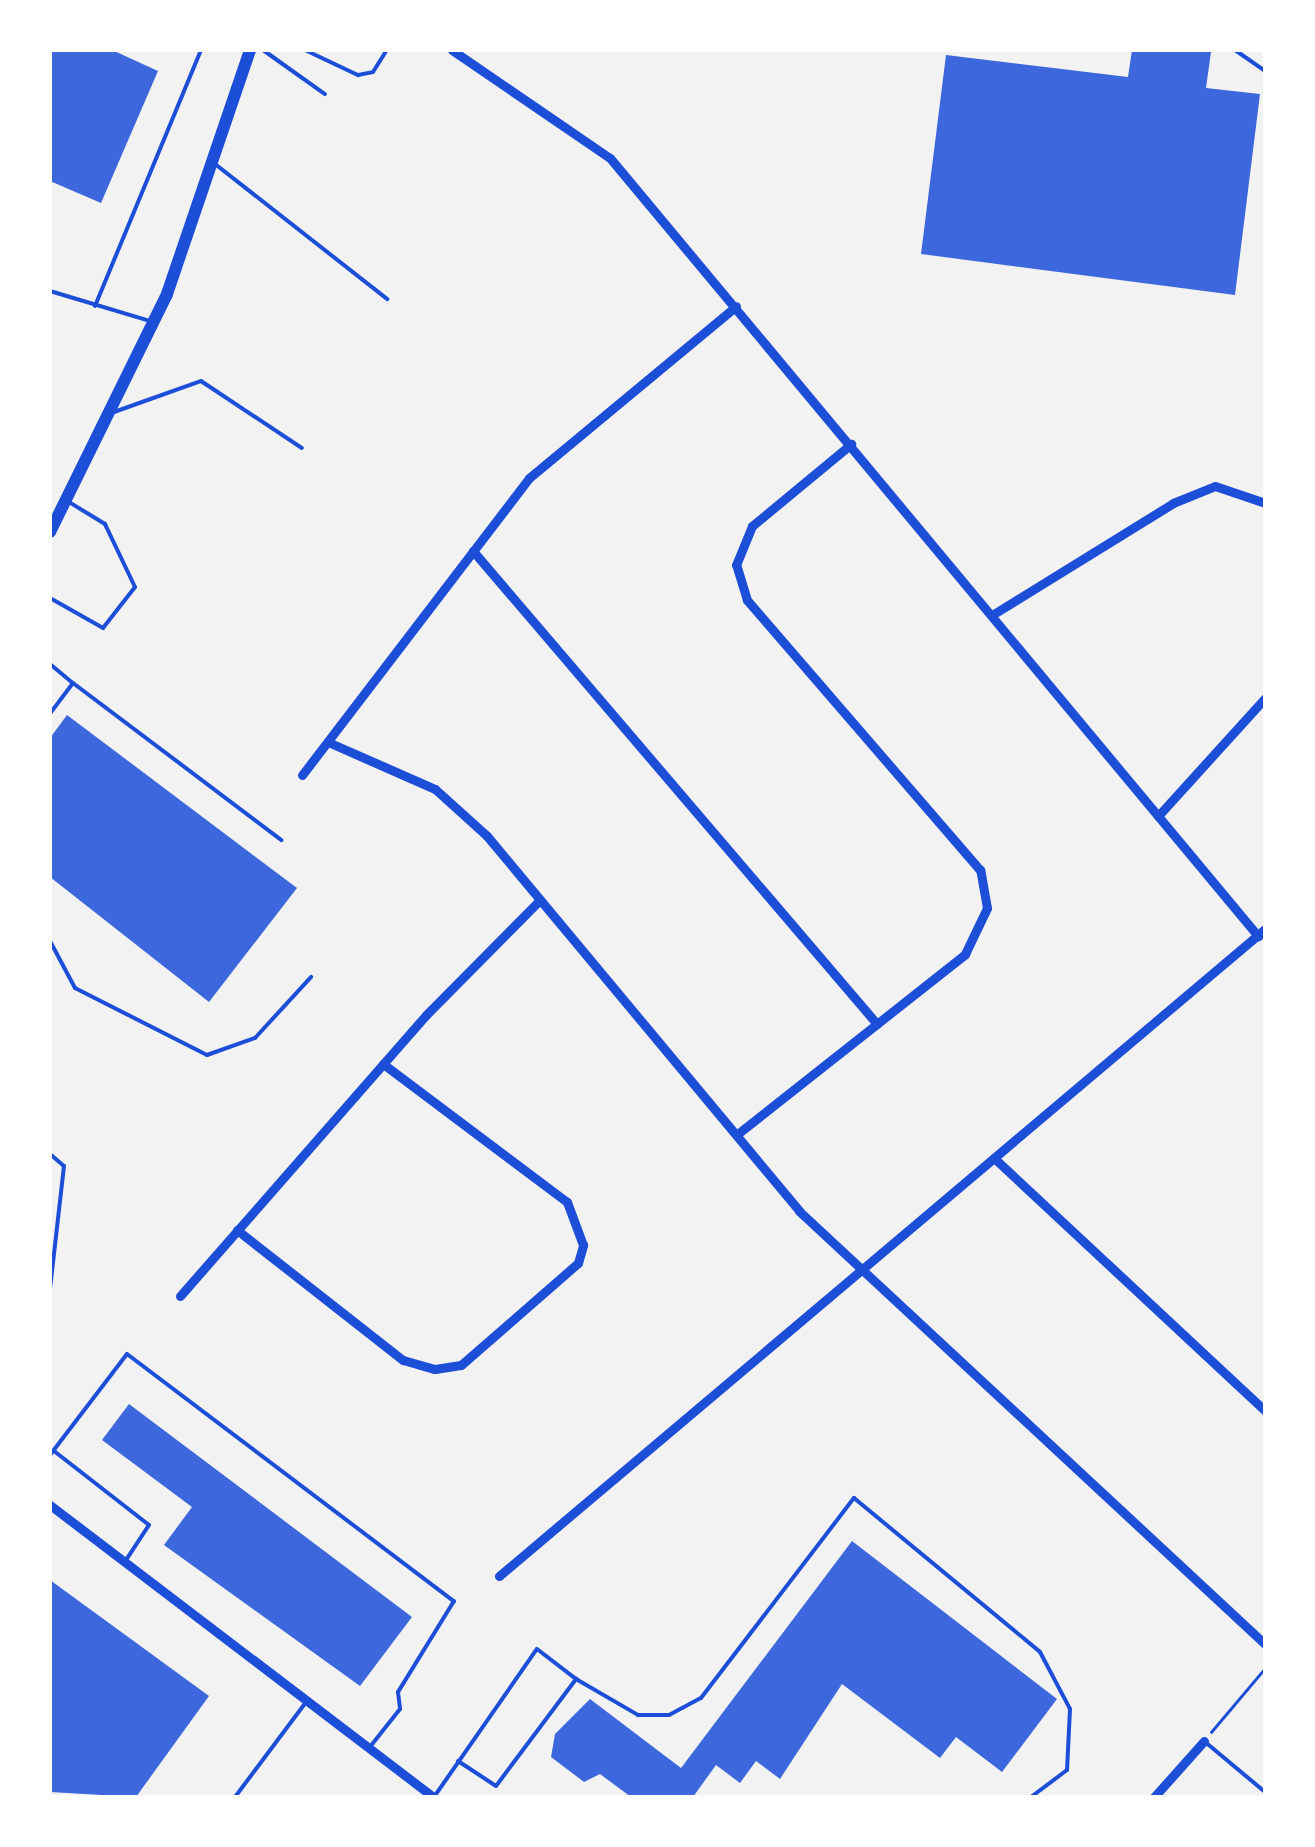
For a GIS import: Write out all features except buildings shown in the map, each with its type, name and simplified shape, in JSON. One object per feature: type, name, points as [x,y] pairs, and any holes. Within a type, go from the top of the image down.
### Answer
[{"type":"main road","points":[[50,532],[155,323],[215,164],[250,50]]},
{"type":"street","points":[[452,50],[610,158],[1158,816],[1261,933],[500,1576]]},
{"type":"street","points":[[302,776],[529,478],[736,306]]},
{"type":"street","points":[[740,1132],[965,954],[987,908],[980,870],[747,600],[736,565],[752,526],[850,444]]},
{"type":"street","points":[[992,615],[1187,497],[1214,486],[1265,503]]},
{"type":"street","points":[[473,552],[877,1024]]},
{"type":"street","points":[[1158,816],[1265,698]]},
{"type":"street","points":[[328,742],[435,789],[540,900],[860,1272],[1265,1644]]},
{"type":"street","points":[[180,1296],[383,1064],[540,900]]},
{"type":"street","points":[[237,1230],[403,1360],[450,1369],[578,1264],[583,1245],[567,1202],[383,1064]]},
{"type":"street","points":[[994,1158],[1265,1411]]},
{"type":"street","points":[[50,1505],[433,1797]]},
{"type":"street","points":[[1154,1797],[1204,1741]]},
{"type":"lane","points":[[95,306],[201,50]]},
{"type":"lane","points":[[263,50],[325,94]]},
{"type":"lane","points":[[304,50],[358,75],[373,72],[387,50]]},
{"type":"lane","points":[[1235,50],[1265,72]]},
{"type":"lane","points":[[215,164],[387,299]]},
{"type":"lane","points":[[50,290],[155,323]]},
{"type":"lane","points":[[112,413],[201,381],[302,448]]},
{"type":"lane","points":[[50,598],[103,628],[134,587],[105,524],[66,500]]},
{"type":"lane","points":[[50,664],[281,840]]},
{"type":"lane","points":[[50,713],[73,683]]},
{"type":"lane","points":[[50,941],[75,988],[206,1055],[255,1038],[311,977]]},
{"type":"lane","points":[[50,1154],[64,1166],[50,1288]]},
{"type":"lane","points":[[123,1564],[149,1525],[52,1453],[126,1354],[454,1601],[398,1692],[400,1709],[368,1750]]},
{"type":"lane","points":[[433,1797],[537,1649],[576,1679],[638,1715],[669,1716],[702,1698],[854,1498],[1040,1652],[1070,1709],[1067,1770],[1031,1797]]},
{"type":"lane","points":[[458,1761],[496,1786],[576,1679]]},
{"type":"lane","points":[[235,1797],[306,1702]]},
{"type":"lane","points":[[1204,1741],[1265,1792]]},
{"type":"path","points":[[1204,1741],[1265,1668]]}]
